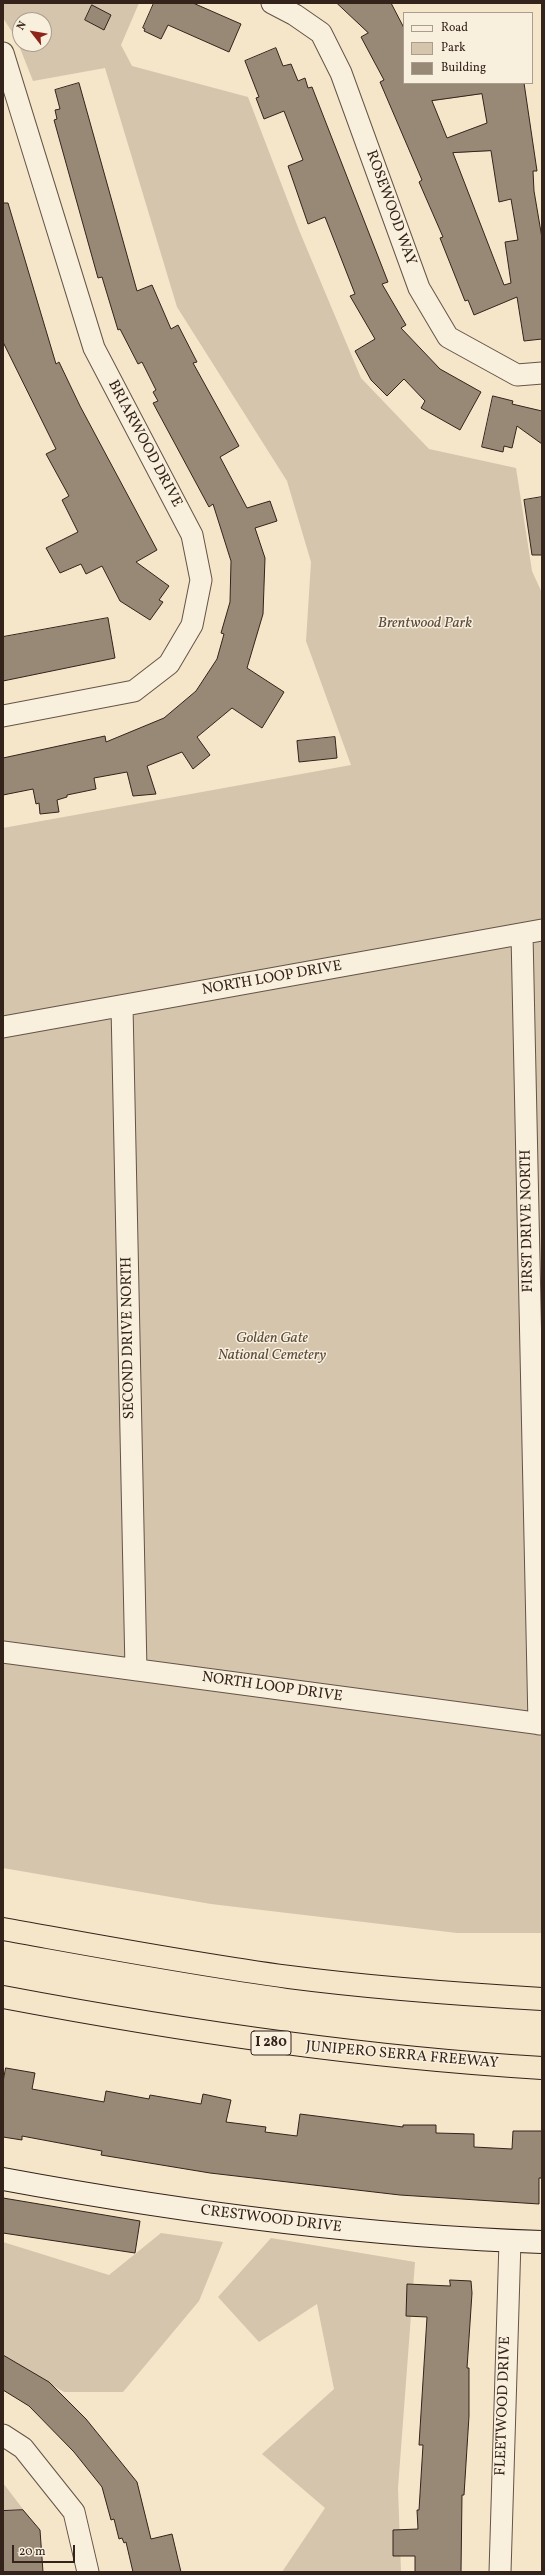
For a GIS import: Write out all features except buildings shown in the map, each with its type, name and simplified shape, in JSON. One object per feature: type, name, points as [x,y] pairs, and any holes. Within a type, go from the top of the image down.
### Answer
[{"type":"highway","points":[[3,1929],[184,1961],[290,1977],[425,1991],[542,1999]]},
{"type":"highway","name":"JUNIPERO SERRA FREEWAY","points":[[3,1997],[147,2024],[280,2044],[414,2059],[542,2068]]},
{"type":"street","name":"ROSEWOOD WAY","points":[[272,3],[295,15],[321,33],[341,73],[419,288],[448,338],[517,374],[542,373]]},
{"type":"street","name":"BRIARWOOD DRIVE","points":[[3,53],[94,348],[192,535],[201,580],[192,625],[169,664],[134,691],[3,716]]},
{"type":"street","name":"NORTH LOOP DRIVE","points":[[3,1027],[542,930]]},
{"type":"street","name":"FIRST DRIVE NORTH","points":[[522,934],[540,1724]]},
{"type":"street","name":"SECOND DRIVE NORTH","points":[[122,1006],[136,1670]]},
{"type":"street","name":"NORTH LOOP DRIVE","points":[[3,1652],[540,1724]]},
{"type":"street","name":"CRESTWOOD DRIVE","points":[[3,2179],[119,2200],[273,2222],[510,2241],[542,2242]]},
{"type":"street","name":"FLEETWOOD DRIVE","points":[[500,2572],[510,2241]]},
{"type":"street","points":[[3,2435],[23,2448],[74,2512],[88,2572]]},
{"type":"green space","name":"Golden Gate National Cemetery","points":[[3,3],[139,3],[121,45],[132,66],[248,97],[299,230],[361,378],[429,449],[516,468],[532,571],[542,593],[542,1933],[457,1933],[211,1904],[3,1868],[3,828],[351,765],[306,641],[311,562],[287,481],[177,307],[105,68],[33,81],[22,52],[52,52],[52,12],[12,12],[12,32],[3,18]]},
{"type":"green space","points":[[161,2233],[223,2242],[199,2301],[123,2392],[64,2392],[3,2357],[3,2242],[109,2275]]},
{"type":"green space","points":[[271,2238],[415,2262],[398,2488],[401,2572],[282,2572],[325,2508],[262,2454],[334,2389],[317,2304],[259,2342],[218,2297]]},
{"type":"green space","points":[[3,2483],[29,2517],[3,2520]]},
{"type":"park label","name":"Brentwood Park","points":[[425,624]]}]
